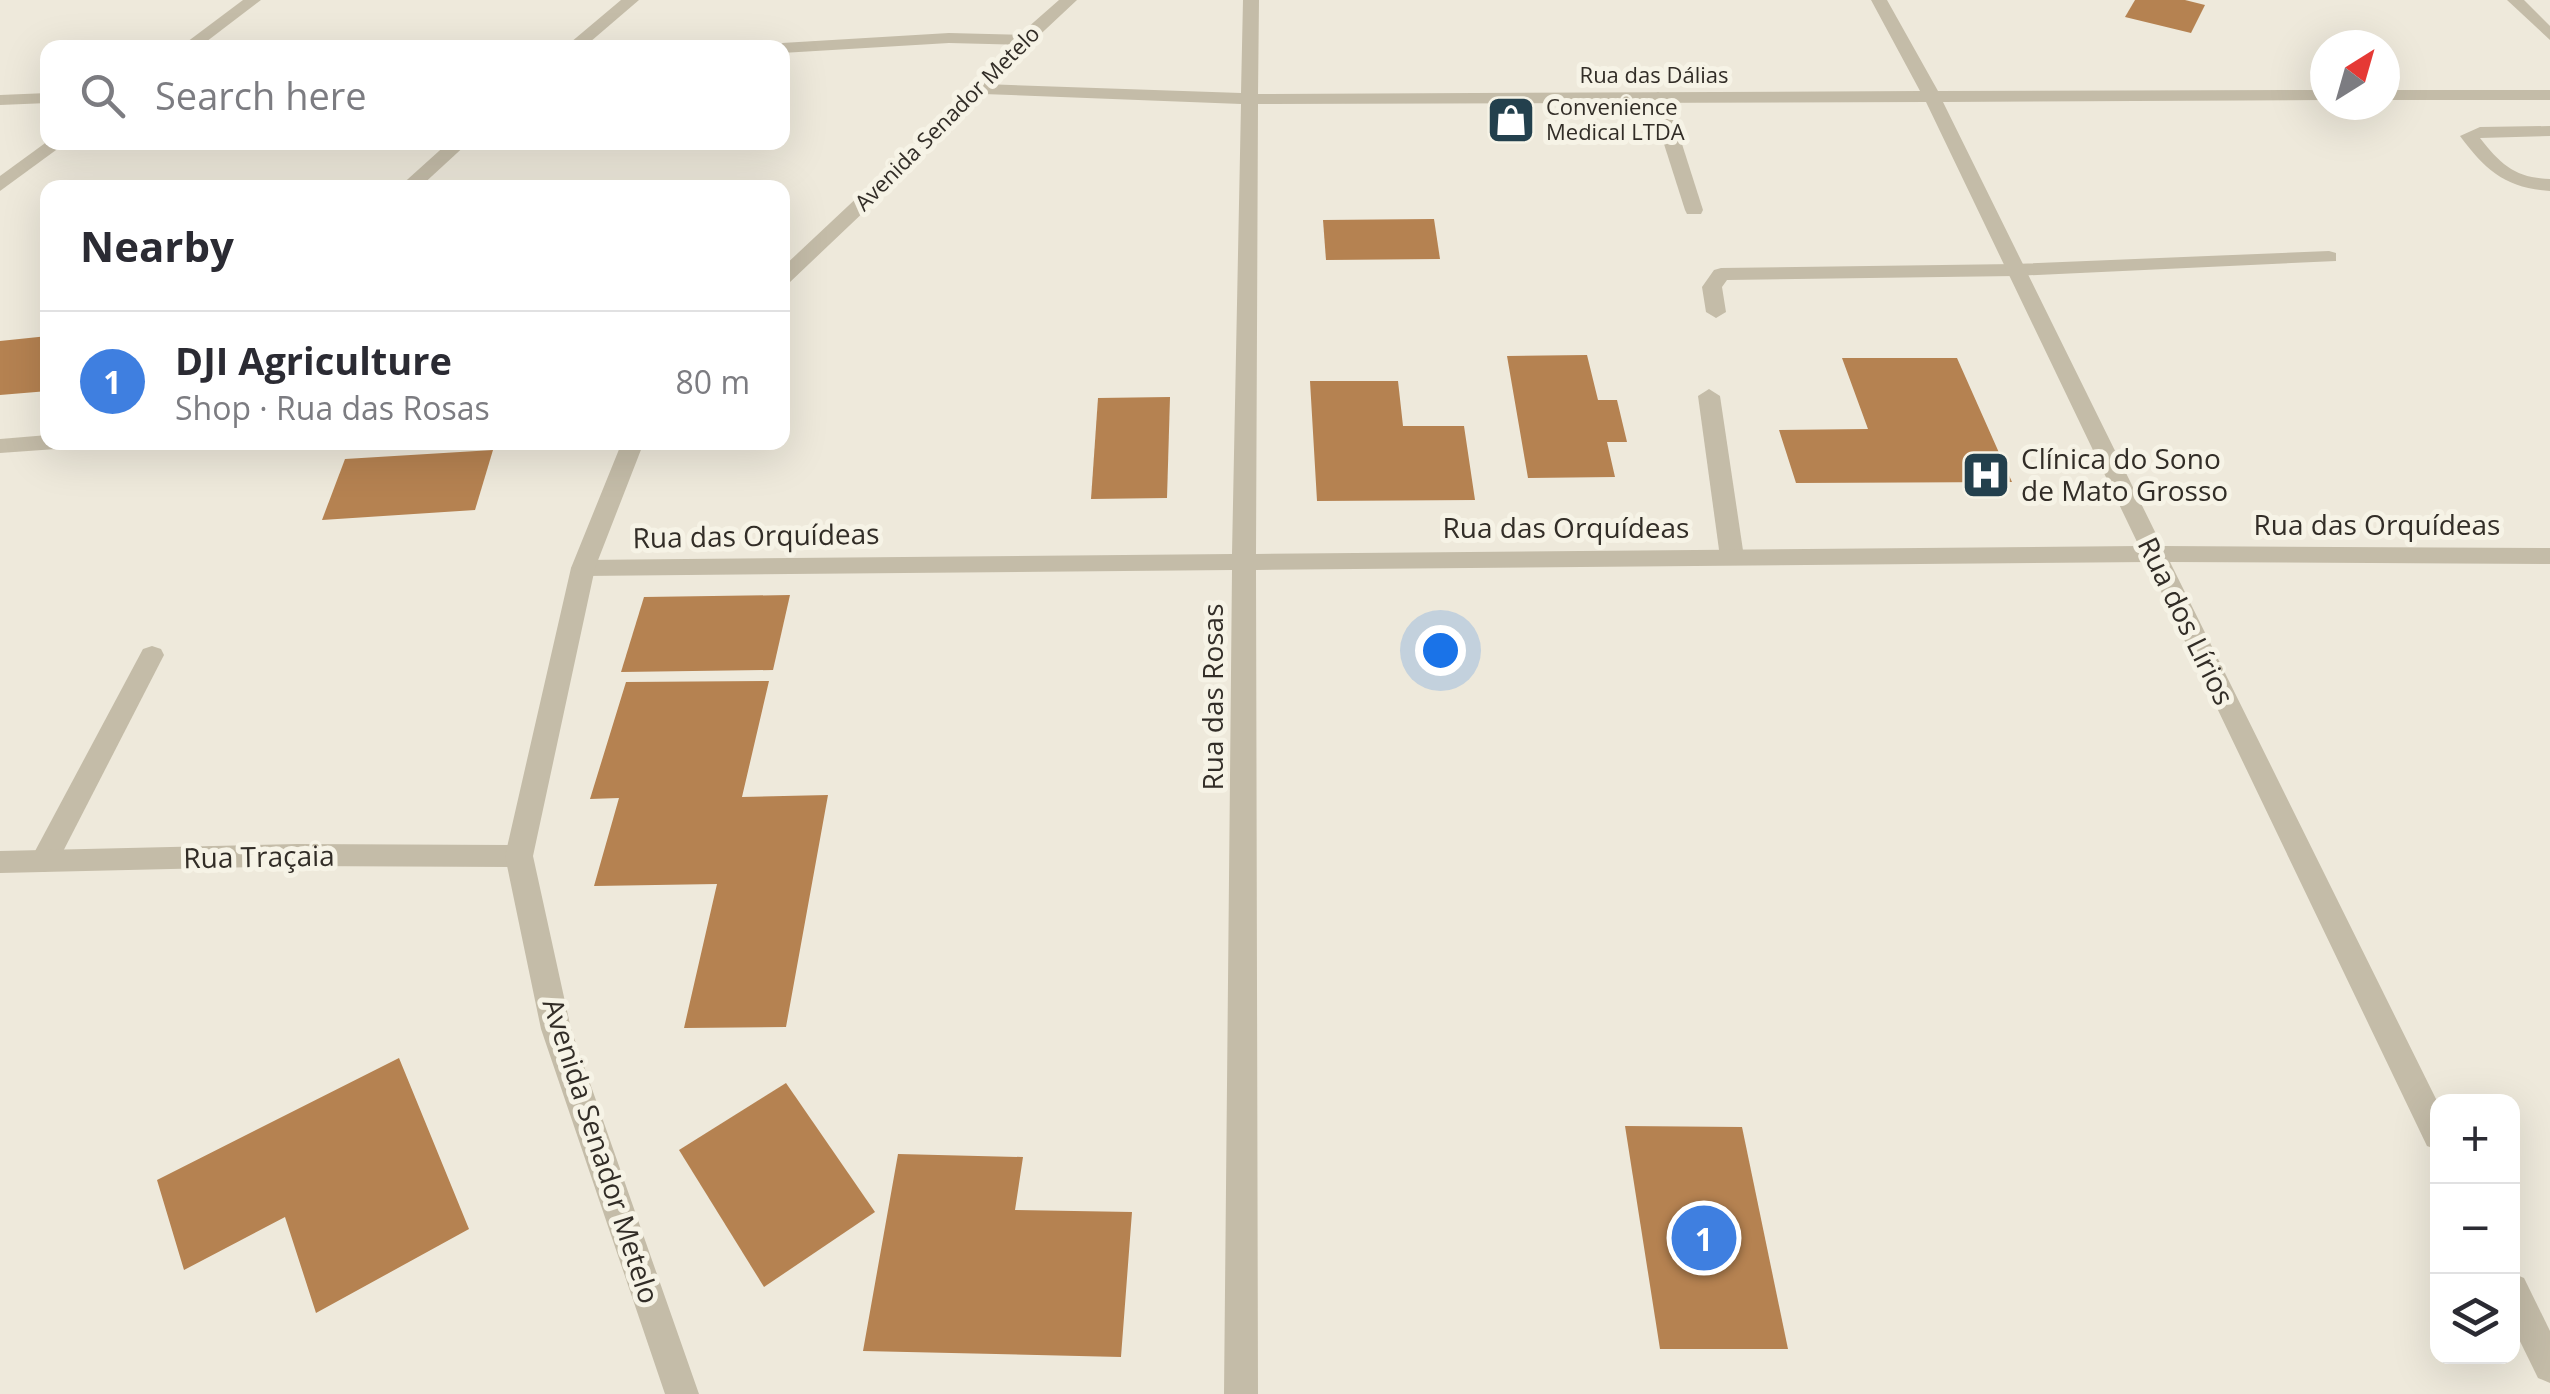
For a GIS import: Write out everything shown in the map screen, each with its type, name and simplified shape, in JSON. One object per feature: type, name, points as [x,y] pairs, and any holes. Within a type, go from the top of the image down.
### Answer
[{"type":"street","points":[[199,40],[253,0]]},
{"type":"street","points":[[582,40],[632,0]]},
{"type":"street","name":"Avenida Senador Metelo","points":[[790,271],[982,89],[1024,40],[1069,0]]},
{"type":"street","name":"Rua das Rosas","points":[[1241,1394],[1251,0]]},
{"type":"street","name":"Rua dos Lírios","points":[[1879,0],[1931,96],[2430,1120]]},
{"type":"street","points":[[2515,0],[2550,35]]},
{"type":"street","points":[[790,48],[949,38],[1024,40]]},
{"type":"street","name":"Rua das Dálias","points":[[982,89],[1252,99],[2310,96]]},
{"type":"street","points":[[2400,96],[2550,95]]},
{"type":"street","points":[[1658,97],[1694,210]]},
{"type":"street","points":[[0,100],[40,98]]},
{"type":"street","points":[[2550,131],[2480,132],[2469,136],[2500,176],[2520,184],[2550,184]]},
{"type":"street","points":[[0,185],[47,150]]},
{"type":"street","points":[[416,180],[451,150]]},
{"type":"street","points":[[1716,312],[1712,287],[1721,274],[2015,270],[2329,257]]},
{"type":"street","points":[[1709,396],[1732,557]]},
{"type":"street","points":[[0,446],[40,443]]},
{"type":"street","name":"Avenida Senador Metelo","points":[[629,450],[583,568],[519,856],[556,1028],[682,1394]]},
{"type":"street","name":"Rua das Orquídeas","points":[[583,568],[2153,554],[2550,556]]},
{"type":"street","points":[[44,862],[152,655]]},
{"type":"street","name":"Rua Traçaia","points":[[0,862],[297,855],[519,856]]},
{"type":"street","points":[[2520,1305],[2550,1366]]},
{"type":"building","points":[[2135,0],[2185,0],[2205,5],[2191,33],[2125,17]]},
{"type":"building","points":[[1434,219],[1440,259],[1326,260],[1323,220]]},
{"type":"building","points":[[40,337],[40,392],[0,395],[0,341]]},
{"type":"building","points":[[1587,355],[1598,400],[1617,400],[1627,442],[1607,442],[1615,477],[1528,478],[1507,356]]},
{"type":"building","points":[[1842,358],[1957,358],[2012,482],[1796,483],[1779,430],[1868,429]]},
{"type":"building","points":[[1310,381],[1398,381],[1403,426],[1464,426],[1475,500],[1317,501]]},
{"type":"building","points":[[1170,397],[1167,498],[1091,499],[1098,398]]},
{"type":"building","points":[[493,450],[475,510],[322,520],[345,459]]},
{"type":"building","points":[[790,595],[773,670],[621,672],[644,597]]},
{"type":"building","points":[[769,681],[742,797],[828,795],[786,1027],[684,1028],[717,884],[594,886],[619,798],[590,799],[626,682]]},
{"type":"building","points":[[399,1058],[469,1229],[316,1313],[285,1217],[184,1270],[157,1180]]},
{"type":"building","points":[[786,1083],[875,1212],[764,1287],[679,1150]]},
{"type":"building","points":[[1625,1126],[1742,1127],[1788,1349],[1660,1349]]},
{"type":"building","points":[[898,1154],[1023,1157],[1015,1210],[1132,1212],[1121,1357],[863,1351]]},
{"type":"place","name":"Convenience Medical LTDA","points":[[1511,120]]},
{"type":"place","name":"Clínica do Sono de Mato Grosso","points":[[1986,475]]},
{"type":"place","name":"DJI Agriculture","points":[[1704,1238]]}]
